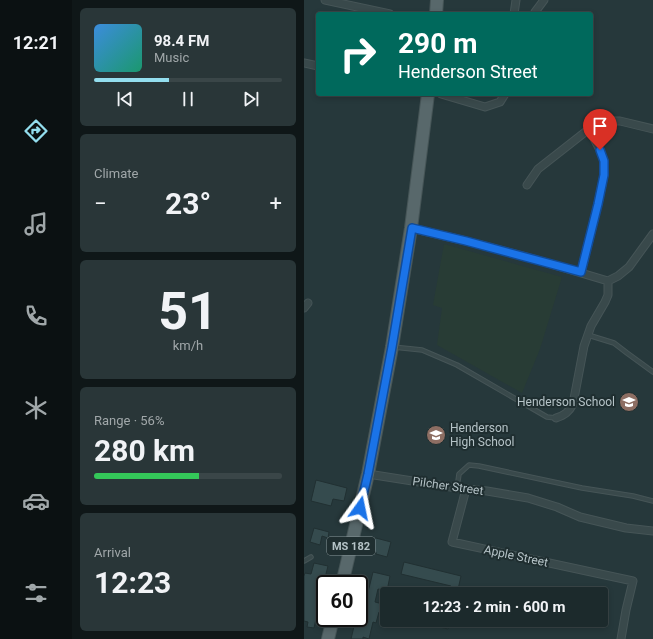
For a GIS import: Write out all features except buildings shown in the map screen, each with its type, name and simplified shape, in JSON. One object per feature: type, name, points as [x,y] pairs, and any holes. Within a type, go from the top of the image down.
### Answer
[{"type":"main road","points":[[436,12],[437,0]]},
{"type":"main road","name":"MS 182","points":[[344,575],[368,474],[392,347],[412,228],[428,96]]},
{"type":"main road","points":[[328,639],[331,627]]},
{"type":"street","points":[[325,0],[381,12]]},
{"type":"street","points":[[514,12],[516,0]]},
{"type":"street","points":[[535,12],[544,0]]},
{"type":"street","points":[[304,63],[316,66]]},
{"type":"street","points":[[448,96],[485,107],[500,102],[504,96]]},
{"type":"street","points":[[527,185],[538,169],[589,129],[606,121],[620,121],[653,129]]},
{"type":"street","points":[[581,272],[604,175],[604,161],[589,129]]},
{"type":"street","points":[[412,228],[581,272],[608,281],[618,276],[629,267],[653,234]]},
{"type":"street","points":[[556,418],[569,412],[573,404],[584,346],[591,326],[606,302],[608,295],[608,281]]},
{"type":"street","name":"Pilcher Street","points":[[368,474],[528,498],[580,517],[626,528],[653,531]]},
{"type":"street","name":"Apple Street","points":[[466,489],[452,542],[633,581],[621,639]]},
{"type":"lane","points":[[588,335],[614,343],[653,372]]},
{"type":"lane","points":[[392,347],[422,350],[457,365],[547,417],[556,418]]},
{"type":"lane","points":[[457,488],[460,474],[469,465],[474,465],[582,488],[633,496],[653,501]]},
{"type":"lane","points":[[304,561],[311,557]]},
{"type":"green space","points":[[444,244],[562,277],[540,349],[522,393],[437,345],[442,308],[433,305]]},
{"type":"place","name":"Henderson School","points":[[629,402]]},
{"type":"place","name":"Henderson High School","points":[[436,435]]},
{"type":"route","points":[[360,508],[368,474],[392,347],[412,228],[581,272],[604,175],[604,161],[600,150]]}]
